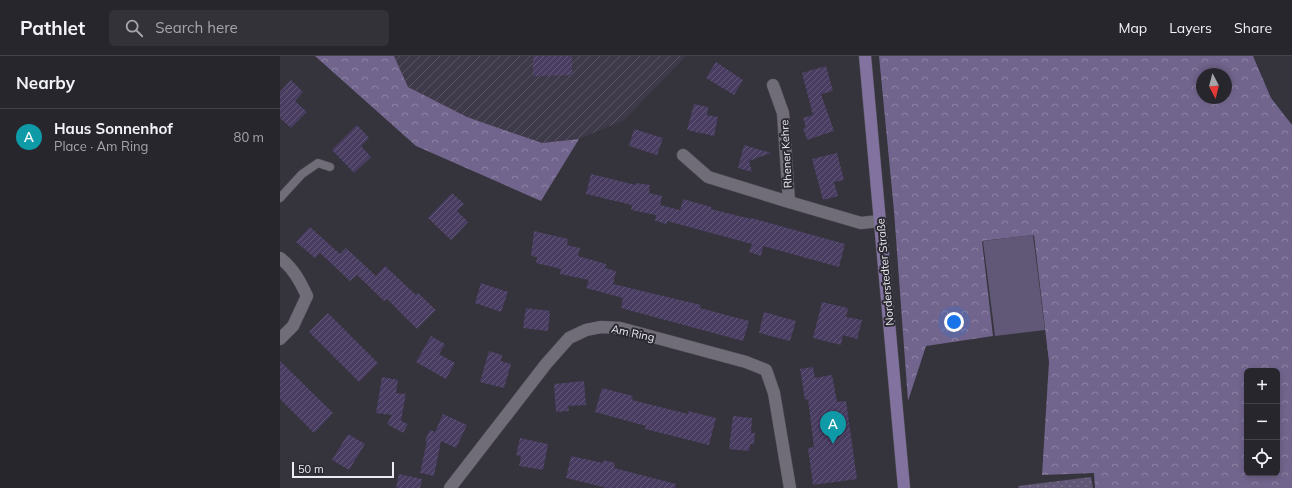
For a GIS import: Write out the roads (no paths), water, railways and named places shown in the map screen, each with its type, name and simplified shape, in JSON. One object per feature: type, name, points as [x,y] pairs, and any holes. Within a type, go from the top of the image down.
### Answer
[{"type":"street","name":"Norderstedter Straße","points":[[865,56],[904,488]]},
{"type":"street","name":"Rhener Kehre","points":[[773,85],[784,113],[789,202]]},
{"type":"street","name":"Rhener Kehre","points":[[683,155],[708,177],[861,223],[880,221]]},
{"type":"street","points":[[280,258],[289,265],[301,282],[306,296],[293,326],[280,339]]},
{"type":"street","name":"Am Ring","points":[[450,488],[546,364],[569,338],[586,330],[601,327],[628,330],[746,362],[766,370],[774,392],[790,488]]},
{"type":"lane","points":[[280,198],[302,174],[318,163],[330,167]]},
{"type":"place","name":"Haus Sonnenhof","points":[[833,444]]}]
